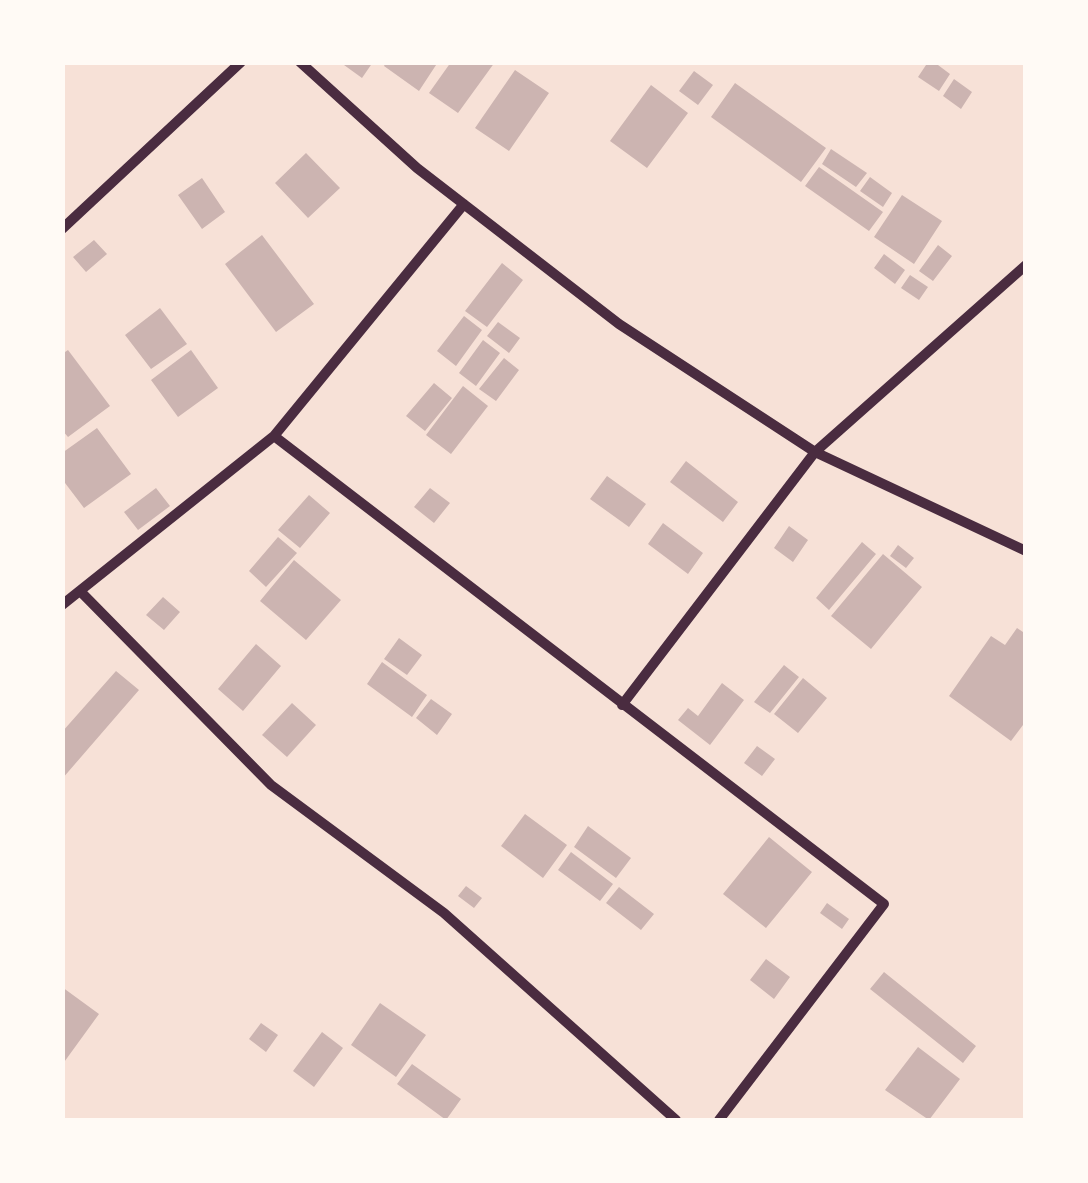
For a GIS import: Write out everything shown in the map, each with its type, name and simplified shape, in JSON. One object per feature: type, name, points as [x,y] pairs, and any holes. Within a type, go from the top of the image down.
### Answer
[{"type":"street","points":[[62,230],[241,62]]},
{"type":"street","points":[[300,62],[417,168],[619,324],[815,452],[1026,551]]},
{"type":"street","points":[[62,605],[274,436],[464,204]]},
{"type":"street","points":[[622,705],[815,452],[1026,264]]},
{"type":"street","points":[[274,436],[884,904],[719,1120]]},
{"type":"street","points":[[80,591],[270,786],[444,913],[676,1120]]},
{"type":"building","points":[[373,62],[362,78],[344,65]]},
{"type":"building","points":[[386,62],[438,62],[419,91],[384,66]]},
{"type":"building","points":[[451,62],[495,62],[458,113],[429,93]]},
{"type":"building","points":[[928,62],[950,74],[939,91],[918,77]]},
{"type":"building","points":[[515,70],[549,93],[509,151],[475,128]]},
{"type":"building","points":[[694,71],[713,85],[698,105],[679,91]]},
{"type":"building","points":[[954,79],[972,92],[961,109],[943,96]]},
{"type":"building","points":[[735,83],[826,148],[801,182],[711,117]]},
{"type":"building","points":[[651,85],[688,113],[647,168],[610,141]]},
{"type":"building","points":[[831,149],[867,173],[856,187],[822,164]]},
{"type":"building","points":[[306,153],[340,188],[308,218],[275,183]]},
{"type":"building","points":[[819,167],[883,212],[869,231],[805,186]]},
{"type":"building","points":[[870,177],[892,193],[883,207],[860,191]]},
{"type":"building","points":[[202,178],[225,212],[202,229],[178,195]]},
{"type":"building","points":[[902,195],[942,221],[914,264],[874,237]]},
{"type":"building","points":[[262,235],[314,304],[276,332],[225,264]]},
{"type":"building","points":[[94,240],[107,254],[86,272],[73,257]]},
{"type":"building","points":[[938,245],[952,256],[933,281],[919,271]]},
{"type":"building","points":[[884,254],[905,270],[895,284],[874,268]]},
{"type":"building","points":[[502,263],[523,280],[487,327],[465,311]]},
{"type":"building","points":[[910,275],[928,287],[919,300],[901,288]]},
{"type":"building","points":[[160,308],[187,344],[151,369],[125,335]]},
{"type":"building","points":[[464,316],[482,330],[456,366],[437,351]]},
{"type":"building","points":[[498,322],[520,338],[509,353],[487,336]]},
{"type":"building","points":[[483,340],[500,353],[476,386],[459,373]]},
{"type":"building","points":[[68,350],[110,406],[68,437],[62,430],[62,354]]},
{"type":"building","points":[[191,350],[218,388],[178,417],[151,380]]},
{"type":"building","points":[[504,358],[519,370],[496,401],[479,389]]},
{"type":"building","points":[[434,383],[452,398],[425,431],[406,416]]},
{"type":"building","points":[[463,386],[488,406],[451,454],[426,435]]},
{"type":"building","points":[[97,428],[131,474],[84,508],[62,479],[62,453]]},
{"type":"building","points":[[686,461],[738,502],[723,522],[670,482]]},
{"type":"building","points":[[607,476],[646,504],[629,527],[590,499]]},
{"type":"building","points":[[156,488],[170,506],[138,530],[124,512]]},
{"type":"building","points":[[430,488],[450,503],[434,523],[414,507]]},
{"type":"building","points":[[309,495],[330,513],[300,548],[278,530]]},
{"type":"building","points":[[663,523],[703,553],[688,574],[648,544]]},
{"type":"building","points":[[789,526],[808,540],[793,562],[774,548]]},
{"type":"building","points":[[278,537],[297,553],[266,587],[249,571]]},
{"type":"building","points":[[862,542],[876,554],[829,610],[816,598]]},
{"type":"building","points":[[898,545],[914,558],[906,568],[890,556]]},
{"type":"building","points":[[883,554],[922,587],[871,649],[831,616]]},
{"type":"building","points":[[294,560],[341,600],[306,640],[260,601]]},
{"type":"building","points":[[163,597],[180,612],[164,630],[146,615]]},
{"type":"building","points":[[1017,628],[1026,634],[1026,721],[1011,741],[949,696],[991,636],[1005,645]]},
{"type":"building","points":[[399,638],[422,655],[407,675],[384,659]]},
{"type":"building","points":[[256,644],[281,666],[243,711],[218,689]]},
{"type":"building","points":[[382,662],[427,695],[412,717],[367,684]]},
{"type":"building","points":[[784,665],[799,677],[770,713],[754,702]]},
{"type":"building","points":[[116,671],[139,690],[62,779],[62,732]]},
{"type":"building","points":[[803,678],[827,698],[798,733],[774,714]]},
{"type":"building","points":[[722,683],[744,700],[710,745],[678,720],[688,708],[698,716]]},
{"type":"building","points":[[431,699],[452,714],[437,735],[416,718]]},
{"type":"building","points":[[292,703],[316,725],[287,757],[262,735]]},
{"type":"building","points":[[757,746],[775,759],[762,776],[744,763]]},
{"type":"building","points":[[525,814],[567,845],[543,878],[501,846]]},
{"type":"building","points":[[588,826],[631,858],[616,878],[574,847]]},
{"type":"building","points":[[769,837],[812,872],[766,928],[723,894]]},
{"type":"building","points":[[571,852],[613,884],[600,901],[558,870]]},
{"type":"building","points":[[466,886],[482,898],[474,908],[458,896]]},
{"type":"building","points":[[619,887],[654,914],[641,930],[606,903]]},
{"type":"building","points":[[827,903],[849,919],[842,929],[820,913]]},
{"type":"building","points":[[766,959],[790,977],[774,999],[750,980]]},
{"type":"building","points":[[884,972],[976,1046],[963,1063],[870,989]]},
{"type":"building","points":[[62,987],[99,1014],[62,1065]]},
{"type":"building","points":[[380,1003],[426,1035],[396,1077],[351,1045]]},
{"type":"building","points":[[261,1023],[278,1035],[266,1052],[249,1039]]},
{"type":"building","points":[[322,1032],[343,1048],[314,1087],[293,1071]]},
{"type":"building","points":[[918,1047],[960,1079],[929,1120],[885,1090]]},
{"type":"building","points":[[412,1064],[461,1099],[446,1120],[397,1084]]}]
